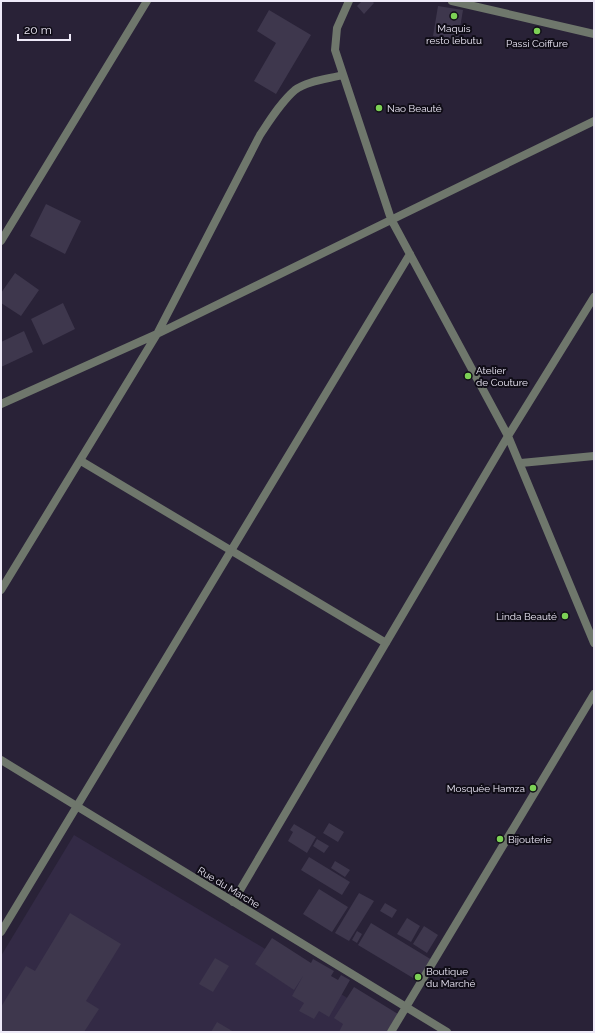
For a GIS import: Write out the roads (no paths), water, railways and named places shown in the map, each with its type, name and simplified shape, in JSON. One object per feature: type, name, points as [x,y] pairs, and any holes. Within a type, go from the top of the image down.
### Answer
[{"type":"street","points":[[1,241],[147,1]]},
{"type":"street","points":[[349,1],[338,28],[335,50],[342,75],[391,219],[508,436],[521,463],[594,643]]},
{"type":"street","points":[[452,1],[594,34]]},
{"type":"street","points":[[1,590],[81,462],[157,334],[260,134],[278,109],[296,90],[313,82],[342,75]]},
{"type":"street","points":[[1,404],[157,334],[594,121]]},
{"type":"street","points":[[1,932],[410,254]]},
{"type":"street","points":[[234,902],[508,436],[594,297]]},
{"type":"street","points":[[521,463],[594,456]]},
{"type":"street","points":[[81,462],[386,643]]},
{"type":"street","points":[[391,1032],[594,694]]},
{"type":"street","name":"Rue du Marche","points":[[1,760],[447,1032]]},
{"type":"place","name":"Maquis resto lebutu","points":[[454,16]]},
{"type":"place","name":"Passi Coiffure","points":[[537,31]]},
{"type":"place","name":"Nao Beauté","points":[[379,108]]},
{"type":"place","name":"Atelier de Couture","points":[[468,376]]},
{"type":"place","name":"Linda Beauté","points":[[565,616]]},
{"type":"place","name":"Mosquée Hamza","points":[[533,788]]},
{"type":"place","name":"Bijouterie","points":[[500,839]]},
{"type":"place","name":"Boutique du Marché","points":[[418,977]]}]
